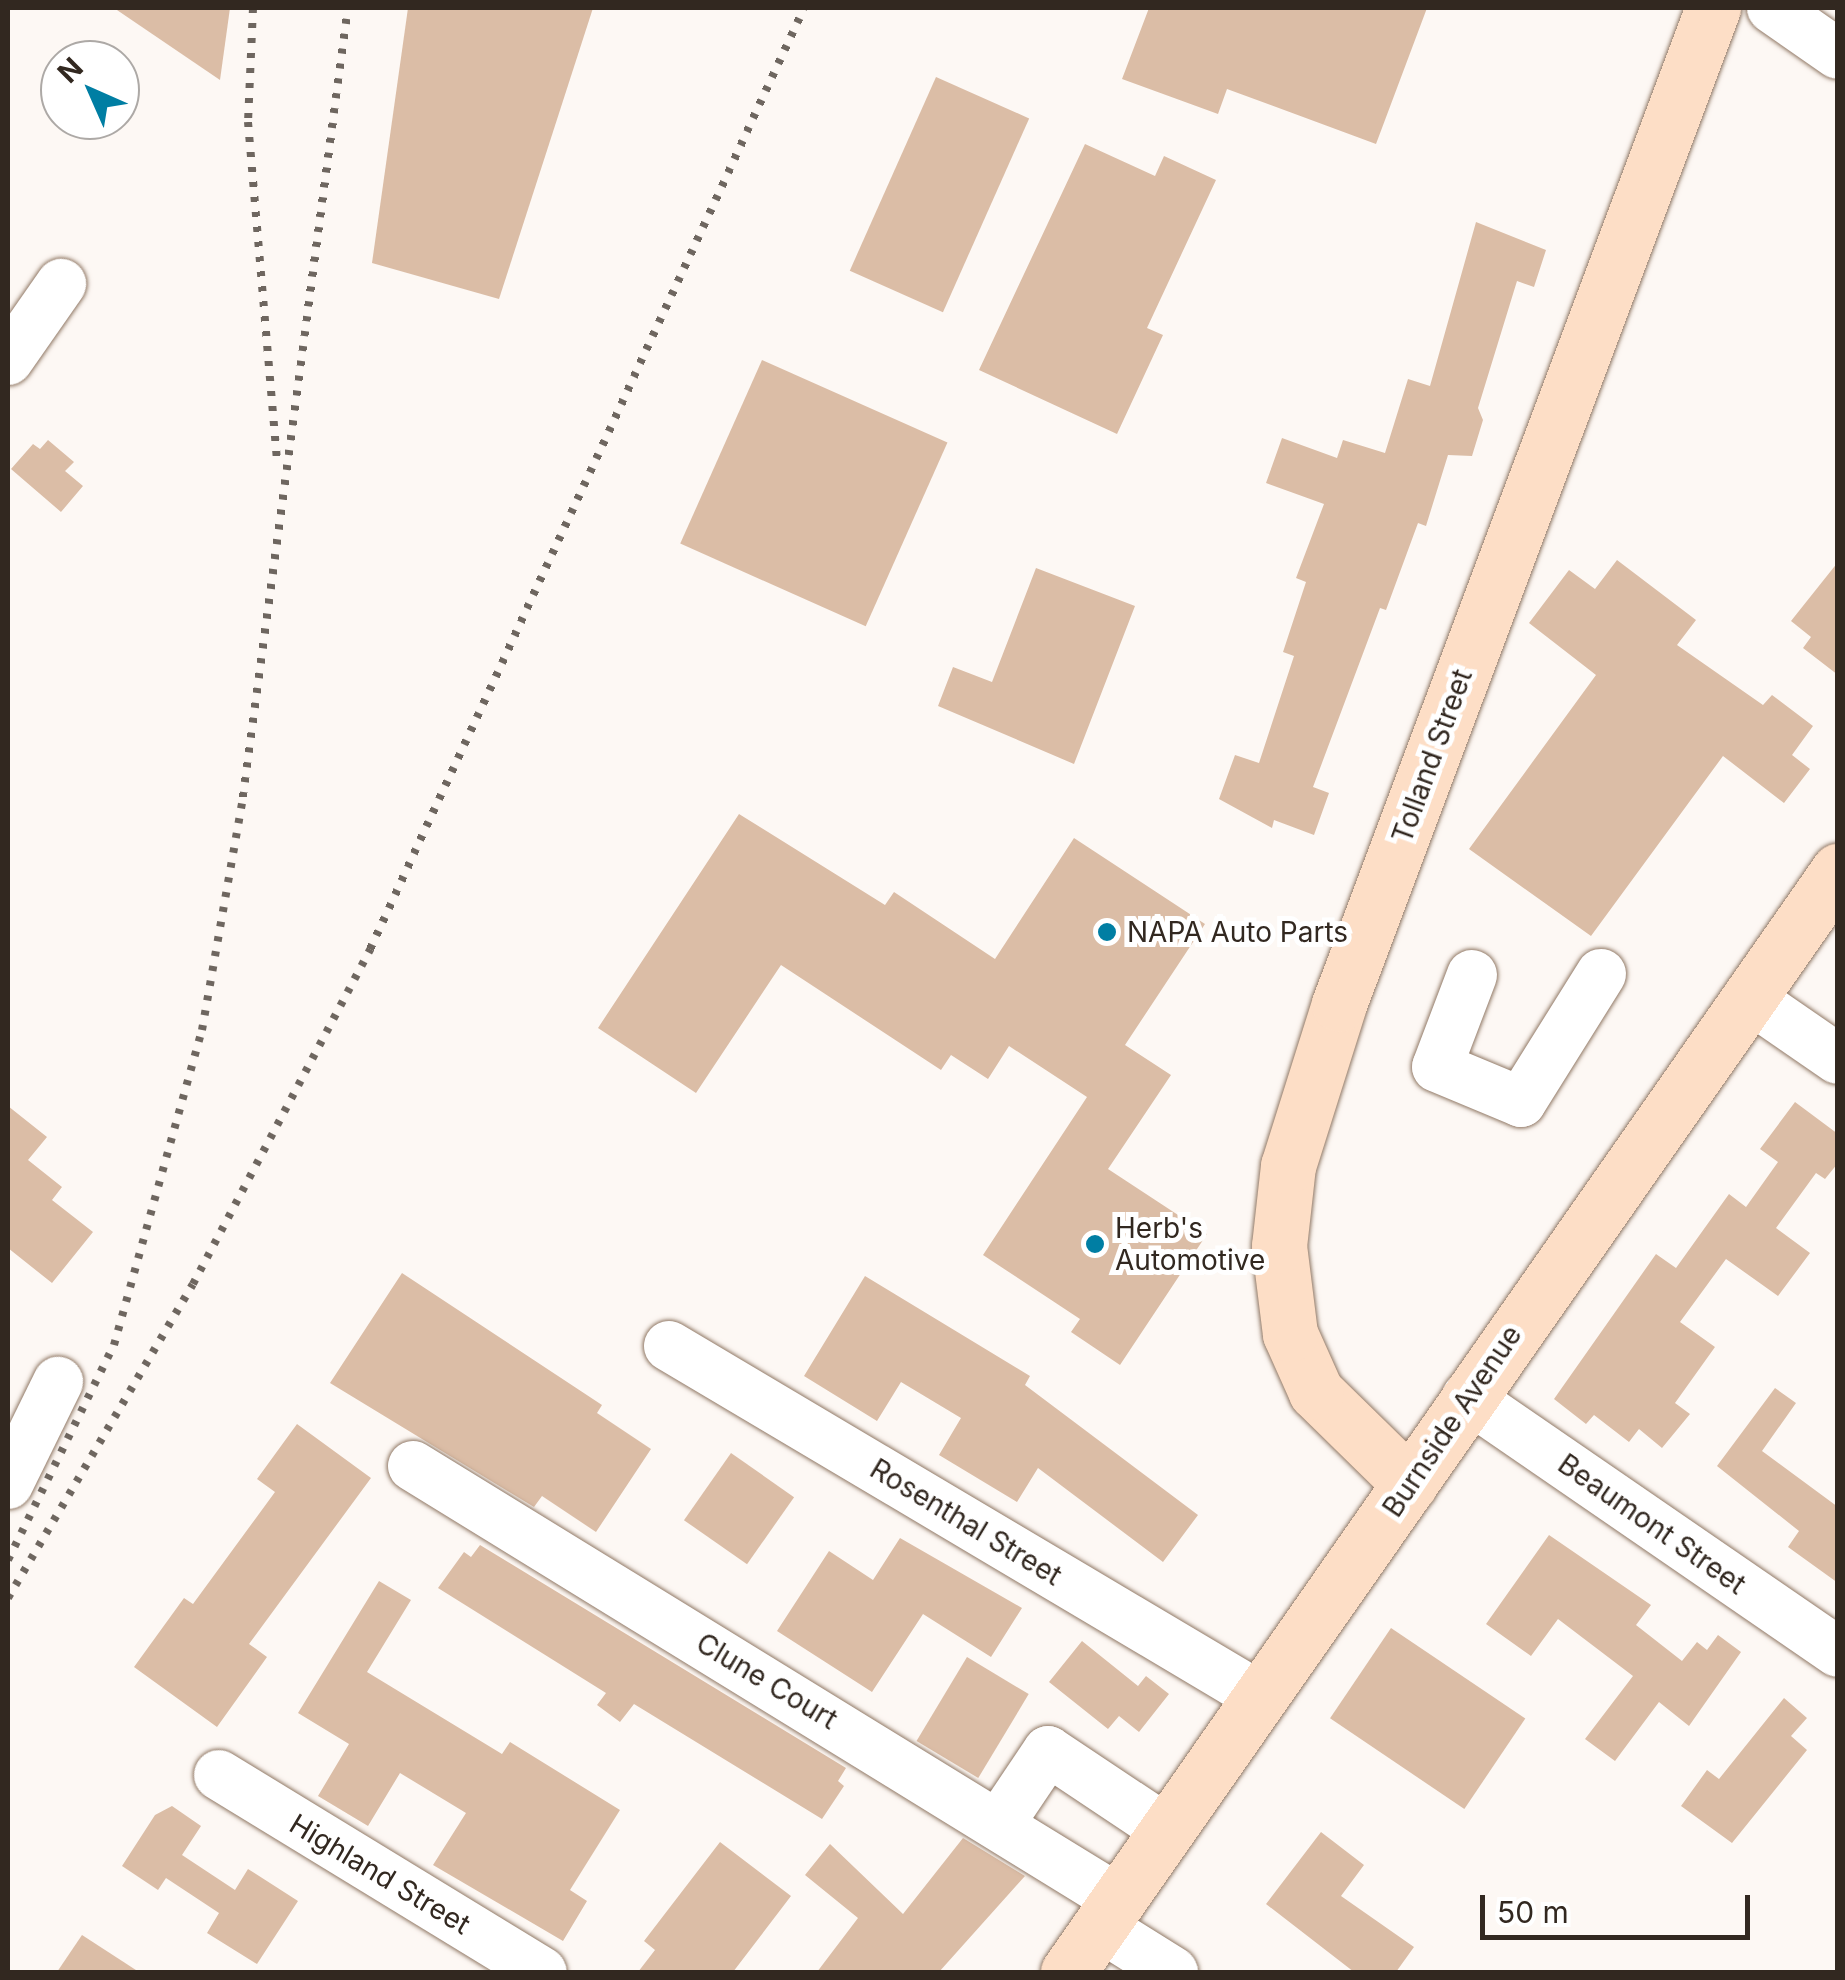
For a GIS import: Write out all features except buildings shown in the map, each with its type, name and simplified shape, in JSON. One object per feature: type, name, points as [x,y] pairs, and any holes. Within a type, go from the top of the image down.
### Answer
[{"type":"main road","name":"Tolland Street","points":[[1410,1484],[1316,1392],[1290,1334],[1279,1246],[1288,1166],[1339,1004],[1713,8]]},
{"type":"main road","name":"Burnside Avenue","points":[[1068,1972],[1838,871]]},
{"type":"street","points":[[1772,8],[1838,54]]},
{"type":"street","points":[[8,360],[60,284]]},
{"type":"street","points":[[1472,975],[1437,1067],[1522,1102],[1601,974]]},
{"type":"street","points":[[1748,997],[1838,1059]]},
{"type":"street","name":"Rosenthal Street","points":[[669,1346],[1262,1698]]},
{"type":"street","points":[[8,1484],[58,1382]]},
{"type":"street","name":"Beaumont Street","points":[[1468,1397],[1838,1652]]},
{"type":"street","name":"Clune Court","points":[[413,1466],[999,1824],[1110,1913],[1172,1972]]},
{"type":"street","points":[[999,1824],[1048,1750],[1168,1831]]},
{"type":"street","name":"Highland Street","points":[[218,1775],[542,1972]]},
{"type":"railway","points":[[253,8],[248,122],[277,462]]},
{"type":"railway","points":[[8,1560],[114,1345],[202,1030],[243,797],[348,8]]},
{"type":"railway","points":[[8,1598],[193,1284],[370,949],[804,8]]},
{"type":"place","name":"NAPA Auto Parts","points":[[1107,932]]},
{"type":"place","name":"Herb's Automotive","points":[[1095,1244]]}]
